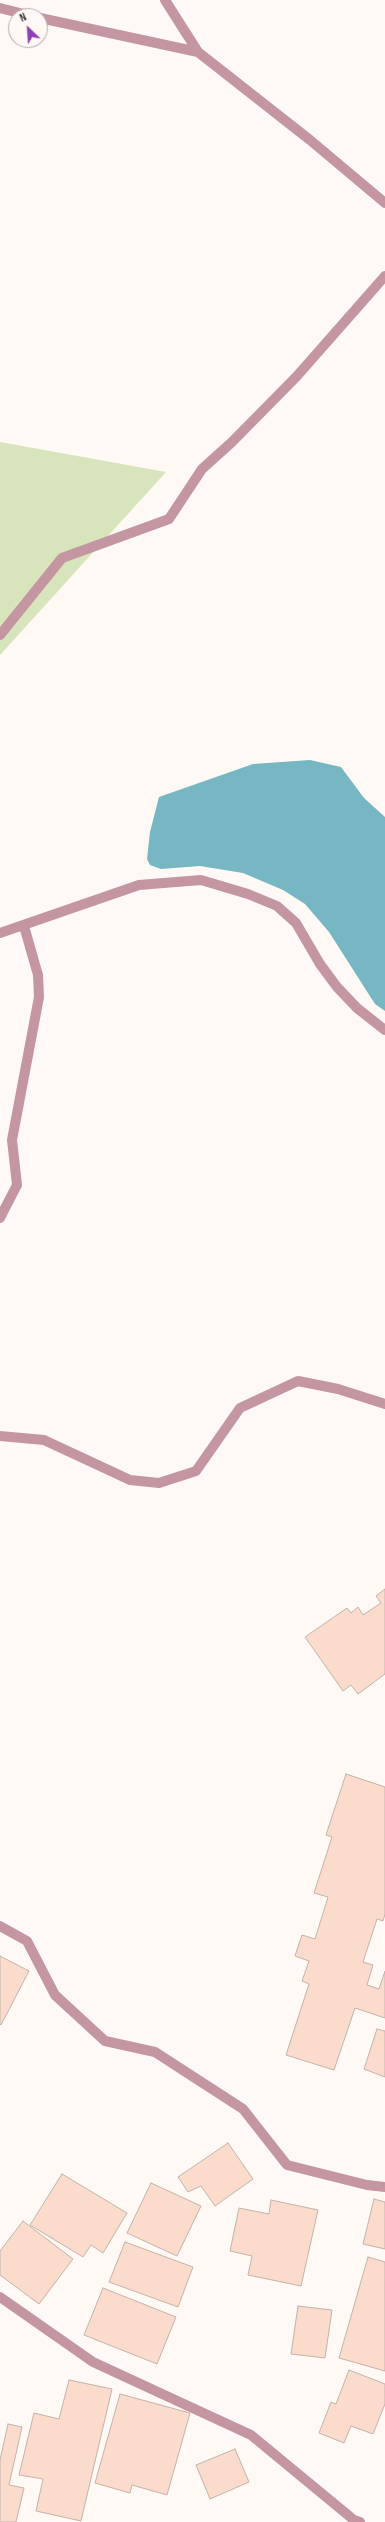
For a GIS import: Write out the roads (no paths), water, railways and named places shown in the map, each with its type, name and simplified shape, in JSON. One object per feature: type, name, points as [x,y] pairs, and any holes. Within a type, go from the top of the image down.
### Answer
[{"type":"street","points":[[165,0],[198,52],[310,140],[385,203]]},
{"type":"street","points":[[48,20],[198,52]]},
{"type":"street","points":[[0,635],[62,558],[169,519],[202,469],[232,442],[297,376],[385,276]]},
{"type":"street","points":[[0,933],[24,926],[139,885],[201,880],[248,894],[277,906],[296,923],[320,964],[337,987],[357,1008],[385,1030]]},
{"type":"street","points":[[0,1218],[17,1185],[12,1140],[39,996],[38,975],[24,926]]},
{"type":"street","points":[[0,1436],[44,1440],[130,1480],[160,1483],[196,1471],[240,1408],[298,1381],[338,1389],[385,1404]]},
{"type":"street","points":[[0,1926],[27,1941],[54,1995],[105,2041],[155,2052],[243,2109],[287,2165],[367,2186],[385,2187]]},
{"type":"street","points":[[0,2297],[93,2362],[251,2435],[354,2520],[360,2522]]},
{"type":"water","points":[[310,760],[341,767],[364,798],[385,817],[385,1011],[375,1004],[329,932],[305,904],[283,890],[243,873],[200,866],[161,869],[150,865],[147,859],[150,832],[159,797],[253,764]]}]
